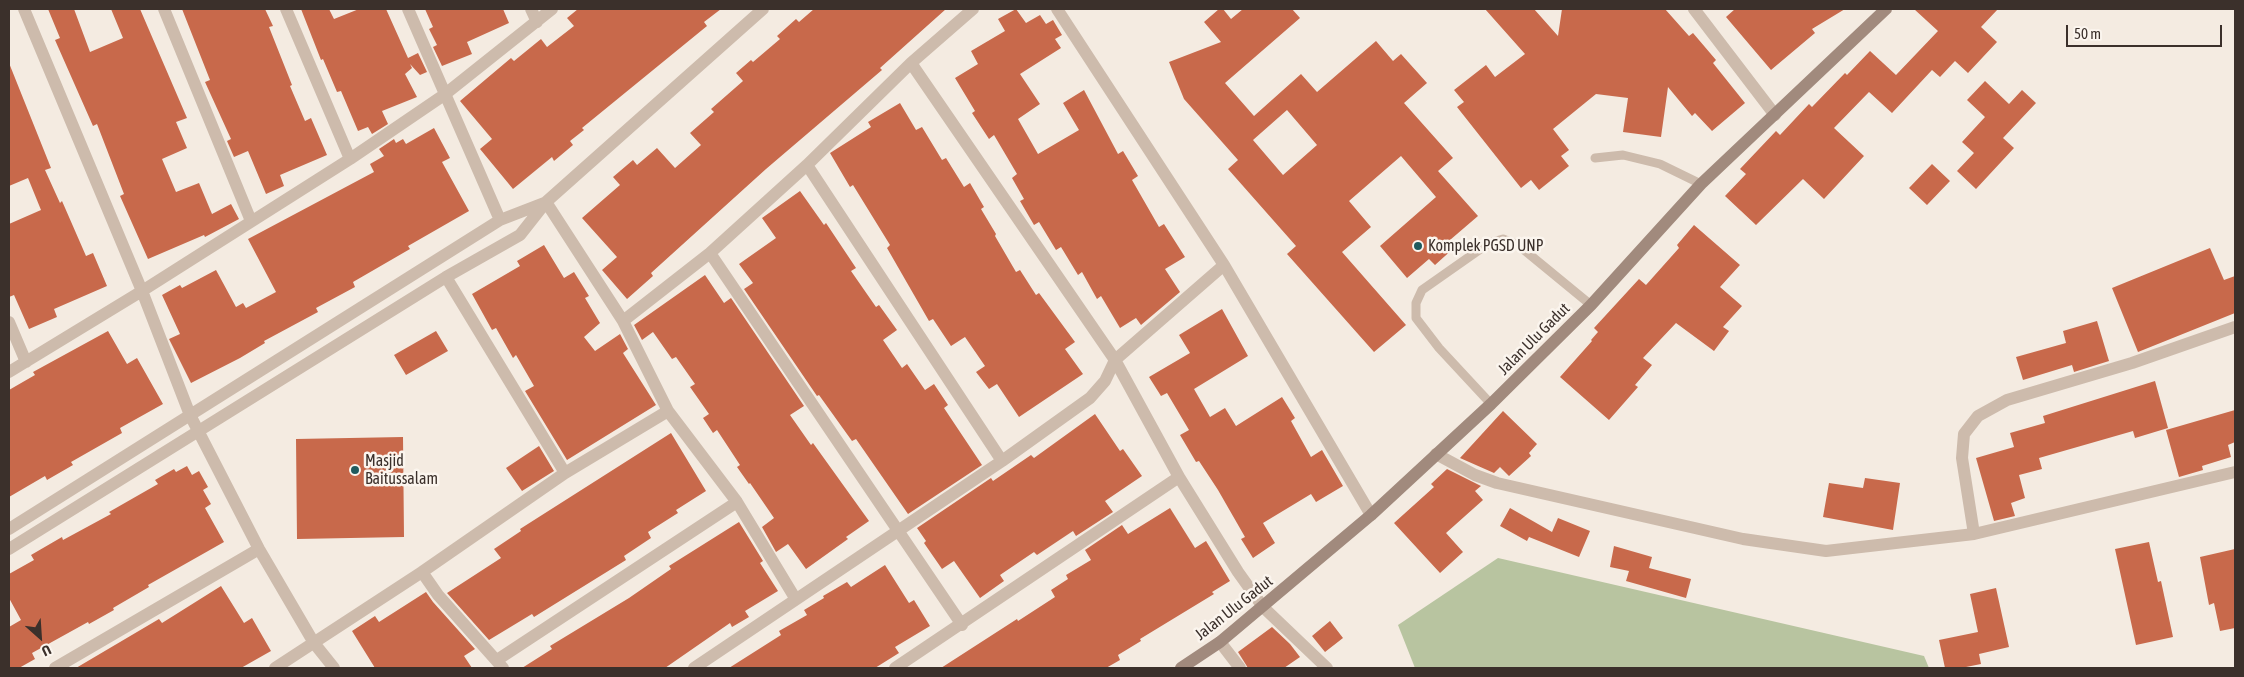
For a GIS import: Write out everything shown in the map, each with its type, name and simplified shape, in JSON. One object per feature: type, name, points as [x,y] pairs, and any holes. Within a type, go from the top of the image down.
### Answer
[{"type":"street","points":[[24,9],[142,292],[190,415],[200,430],[259,549],[314,643],[334,668]]},
{"type":"street","points":[[164,9],[251,221]]},
{"type":"street","points":[[286,9],[350,159]]},
{"type":"street","points":[[408,9],[500,220]]},
{"type":"street","points":[[531,9],[537,22]]},
{"type":"street","points":[[9,372],[142,292],[350,159],[444,95],[552,9]]},
{"type":"street","points":[[9,549],[446,277],[520,235],[546,202],[764,9]]},
{"type":"street","points":[[623,321],[710,253],[807,165],[911,63],[973,9]]},
{"type":"street","points":[[1057,9],[1224,265],[1372,515]]},
{"type":"street","points":[[1694,9],[1775,115]]},
{"type":"street","name":"Jalan Ulu Gadut","points":[[1182,668],[1220,642],[1372,515],[1491,404],[1591,305],[1701,184],[1886,9]]},
{"type":"street","points":[[911,63],[1115,360],[1179,477],[1238,572],[1263,607],[1327,668]]},
{"type":"street","points":[[807,165],[1002,460]]},
{"type":"street","points":[[9,529],[500,220],[546,202]]},
{"type":"street","points":[[546,202],[623,321],[668,411],[737,502],[795,598]]},
{"type":"street","points":[[710,253],[962,625]]},
{"type":"street","points":[[694,668],[795,598],[898,531],[1090,398],[1105,381],[1115,360],[1224,265]]},
{"type":"street","points":[[446,277],[565,473]]},
{"type":"street","points":[[9,322],[26,362]]},
{"type":"street","points":[[1974,534],[1962,458],[1964,434],[1978,416],[2007,400],[2122,366],[2235,327]]},
{"type":"street","points":[[275,668],[422,572],[565,473],[668,411]]},
{"type":"street","points":[[1436,454],[1475,475],[1497,483],[1743,539],[1826,551],[1974,534],[2235,472]]},
{"type":"street","points":[[895,668],[962,625],[1179,477]]},
{"type":"street","points":[[422,572],[438,594],[500,664],[737,502]]},
{"type":"street","points":[[55,668],[259,549]]},
{"type":"street","points":[[1220,642],[1240,668]]},
{"type":"lane","points":[[1595,158],[1623,155],[1660,164],[1701,184]]},
{"type":"lane","points":[[1491,404],[1439,348],[1416,318],[1416,303],[1422,290],[1489,243],[1503,239],[1518,246],[1591,305]]},
{"type":"green space","points":[[1498,558],[1924,656],[1929,668],[1415,668],[1398,625]]},
{"type":"building","points":[[48,9],[74,9],[90,52],[123,38],[111,9],[140,9],[187,118],[176,122],[187,148],[162,159],[176,192],[199,183],[212,214],[231,204],[239,219],[205,237],[204,235],[148,259],[120,196],[124,194],[97,124],[93,126],[55,40],[60,38]]},
{"type":"building","points":[[182,9],[265,9],[273,26],[269,27],[292,85],[290,86],[305,121],[311,118],[327,155],[280,175],[284,186],[266,194],[248,151],[234,157],[227,141],[231,139],[205,82],[210,80]]},
{"type":"building","points":[[301,9],[329,9],[334,19],[359,9],[386,9],[408,58],[418,53],[427,72],[420,75],[410,64],[412,68],[405,74],[417,97],[382,111],[388,124],[372,134],[368,127],[358,131],[341,91],[337,92],[323,59],[321,60]]},
{"type":"building","points":[[425,9],[503,9],[509,23],[467,42],[472,54],[442,66],[433,47],[437,45],[429,29],[433,27]]},
{"type":"building","points":[[578,9],[721,9],[704,22],[707,26],[582,128],[584,130],[570,141],[573,145],[554,161],[552,157],[513,189],[480,149],[492,139],[460,101],[511,58],[514,61],[541,39],[547,47],[574,26],[567,18]]},
{"type":"building","points":[[814,9],[946,9],[880,68],[882,70],[766,169],[651,273],[653,276],[627,299],[602,270],[617,257],[582,218],[620,185],[613,177],[633,160],[637,165],[657,148],[675,168],[701,145],[690,133],[714,112],[711,109],[743,81],[736,73],[751,60],[753,62],[780,39],[777,36],[796,19],[799,22]]},
{"type":"building","points":[[1016,9],[1026,23],[1040,15],[1046,24],[1053,20],[1062,35],[1055,39],[1061,48],[1020,74],[1040,104],[1018,119],[1038,154],[1079,130],[1063,103],[1084,90],[1118,154],[1123,151],[1138,176],[1132,180],[1159,227],[1164,224],[1185,257],[1165,269],[1180,292],[1141,325],[1136,318],[1120,328],[1101,296],[1097,299],[1082,272],[1078,275],[1061,247],[1056,250],[1039,222],[1034,225],[1020,201],[1024,199],[1012,178],[1017,174],[994,135],[989,139],[972,113],[975,111],[955,78],[978,64],[971,51],[1005,31],[998,19]]},
{"type":"building","points":[[1219,9],[1223,9],[1231,19],[1243,9],[1292,9],[1300,18],[1225,83],[1254,116],[1301,74],[1317,92],[1376,41],[1393,61],[1401,54],[1427,83],[1404,103],[1453,158],[1438,171],[1478,216],[1450,240],[1455,247],[1435,265],[1429,259],[1407,278],[1380,246],[1436,197],[1401,156],[1349,201],[1371,227],[1342,252],[1406,325],[1374,352],[1287,254],[1296,246],[1228,169],[1238,160],[1184,99],[1169,62],[1221,42],[1204,22]],"holes":[[[1287,110],[1317,145],[1283,175],[1253,140]]]},
{"type":"building","points":[[1485,9],[1534,9],[1558,36],[1562,9],[1665,9],[1689,36],[1693,33],[1716,60],[1713,63],[1745,103],[1712,131],[1695,113],[1692,116],[1668,87],[1661,137],[1623,132],[1628,98],[1596,94],[1553,129],[1569,150],[1561,156],[1569,166],[1539,190],[1531,180],[1521,188],[1457,107],[1464,102],[1454,90],[1486,65],[1495,77],[1525,54]]},
{"type":"building","points":[[1735,9],[1845,9],[1812,29],[1815,33],[1771,70],[1726,17]]},
{"type":"building","points":[[1914,9],[1998,9],[1981,27],[1997,42],[1968,73],[1955,61],[1940,77],[1932,70],[1892,113],[1869,92],[1834,128],[1864,156],[1824,199],[1803,179],[1756,225],[1725,196],[1746,174],[1740,169],[1776,131],[1780,135],[1809,104],[1812,107],[1845,73],[1847,75],[1870,51],[1896,75],[1938,31]]},
{"type":"building","points":[[9,63],[51,168],[45,170],[60,203],[62,201],[86,256],[93,253],[107,286],[54,309],[57,317],[29,329],[14,295],[9,297],[9,224],[41,210],[28,178],[9,186]]},
{"type":"building","points":[[1985,81],[2009,104],[2022,90],[2036,103],[2003,138],[2014,148],[1976,189],[1957,171],[1974,153],[1962,142],[1985,117],[1967,100]]},
{"type":"building","points":[[900,103],[916,130],[922,127],[942,160],[946,158],[964,187],[970,183],[984,207],[981,209],[1016,272],[1020,270],[1036,295],[1039,293],[1075,342],[1065,349],[1083,374],[1019,417],[997,384],[989,389],[976,372],[985,366],[965,337],[951,346],[933,319],[929,321],[887,248],[890,245],[853,185],[850,187],[830,153],[871,127],[868,122]]},
{"type":"building","points":[[434,128],[450,158],[442,162],[469,211],[408,246],[410,249],[353,282],[355,287],[316,308],[318,312],[264,341],[265,343],[240,358],[191,383],[169,339],[180,334],[162,295],[180,285],[182,288],[216,270],[236,307],[243,303],[246,308],[276,292],[248,239],[374,172],[370,164],[384,156],[379,149],[394,139],[396,143],[403,139],[406,144]]},
{"type":"building","points":[[1932,164],[1950,181],[1927,205],[1909,188]]},
{"type":"building","points":[[800,191],[824,225],[826,223],[856,268],[851,271],[876,307],[879,305],[897,330],[883,340],[902,368],[907,364],[925,390],[934,384],[948,405],[944,408],[982,465],[908,514],[856,439],[852,441],[819,395],[817,396],[744,289],[753,283],[739,264],[776,238],[762,218]]},
{"type":"building","points":[[1694,225],[1740,265],[1720,287],[1742,306],[1723,327],[1729,331],[1714,351],[1676,323],[1643,358],[1652,365],[1635,385],[1638,387],[1609,420],[1560,377],[1592,341],[1598,332],[1594,328],[1639,279],[1646,285],[1679,248],[1677,245]]},
{"type":"building","points":[[544,245],[564,278],[574,272],[589,296],[585,298],[600,323],[584,337],[595,351],[620,334],[628,349],[623,353],[656,405],[567,460],[525,391],[534,386],[516,355],[513,358],[496,328],[492,330],[472,294],[520,266],[517,261]]},
{"type":"building","points":[[2210,248],[2224,280],[2235,276],[2235,313],[2138,352],[2112,288]]},
{"type":"building","points":[[705,275],[724,303],[731,298],[804,406],[790,415],[811,445],[813,443],[869,521],[846,537],[848,539],[806,569],[788,544],[776,552],[762,527],[774,518],[737,467],[740,465],[717,430],[713,433],[703,418],[709,414],[690,387],[695,384],[676,357],[672,359],[653,332],[642,340],[634,325]]},
{"type":"building","points":[[1222,309],[1248,356],[1194,389],[1210,417],[1225,408],[1236,426],[1282,397],[1295,418],[1291,421],[1311,457],[1322,450],[1343,486],[1316,502],[1311,494],[1263,523],[1275,543],[1253,558],[1241,539],[1245,537],[1218,490],[1199,461],[1196,462],[1180,435],[1189,430],[1167,393],[1161,396],[1149,377],[1190,353],[1179,335]]},
{"type":"building","points":[[2097,321],[2109,361],[2074,372],[2072,365],[2023,380],[2016,357],[2066,343],[2063,331]]},
{"type":"building","points":[[108,331],[127,364],[137,358],[163,404],[120,428],[122,433],[71,462],[73,465],[47,480],[45,476],[9,497],[9,390],[35,375],[33,372]]},
{"type":"building","points":[[436,331],[448,351],[406,375],[394,355]]},
{"type":"building","points":[[2155,381],[2168,428],[2135,438],[2133,431],[2039,458],[2042,469],[2019,475],[2025,498],[2011,503],[2015,516],[1994,521],[1976,458],[2014,447],[2010,433],[2045,423],[2043,416]]},
{"type":"building","points":[[2235,410],[2235,442],[2228,445],[2231,457],[2202,466],[2203,470],[2179,477],[2166,430]]},
{"type":"building","points":[[1503,411],[1537,444],[1529,453],[1531,456],[1509,476],[1500,467],[1494,473],[1460,458]]},
{"type":"building","points":[[1095,414],[1120,451],[1123,449],[1142,476],[1105,501],[1113,512],[1076,536],[1073,531],[1037,555],[1034,552],[1000,575],[1004,581],[980,598],[954,561],[942,569],[924,543],[926,541],[917,528],[991,478],[993,481],[1031,455],[1034,458]]},
{"type":"building","points":[[671,433],[706,491],[676,510],[678,513],[648,532],[651,538],[624,556],[626,560],[534,617],[532,614],[489,640],[447,593],[501,558],[494,549],[521,531],[520,529]]},
{"type":"building","name":"Masjid Baitussalam","points":[[403,437],[404,537],[297,539],[296,439]]},
{"type":"building","points":[[539,446],[554,471],[522,491],[506,468]]},
{"type":"building","points":[[187,466],[192,475],[199,471],[208,487],[203,490],[211,504],[205,508],[224,542],[148,585],[149,587],[113,608],[114,610],[32,653],[35,659],[19,668],[9,668],[9,627],[21,620],[9,598],[9,574],[34,560],[31,555],[62,537],[63,540],[111,514],[109,512],[158,484],[155,480],[174,469],[176,472]]},
{"type":"building","points":[[1447,469],[1481,486],[1475,491],[1483,500],[1446,533],[1463,552],[1440,573],[1394,523],[1434,487],[1431,484]]},
{"type":"building","points":[[1865,478],[1900,483],[1893,530],[1823,517],[1829,483],[1863,488]]},
{"type":"building","points":[[1170,508],[1195,548],[1206,541],[1230,581],[1212,592],[1214,594],[1140,639],[1141,641],[1118,655],[1120,660],[1106,668],[941,668],[1055,597],[1051,590],[1068,579],[1066,575],[1091,560],[1085,550],[1122,525],[1128,534]]},
{"type":"building","points":[[1510,508],[1552,532],[1558,518],[1590,531],[1579,557],[1529,537],[1527,541],[1500,526]]},
{"type":"building","points":[[739,522],[763,561],[760,563],[778,591],[745,611],[749,617],[732,627],[730,623],[665,668],[522,668],[552,649],[550,646],[629,598],[671,569],[669,566]]},
{"type":"building","points":[[2149,542],[2158,582],[2161,581],[2173,637],[2136,645],[2115,549]]},
{"type":"building","points":[[1614,546],[1652,557],[1649,568],[1691,579],[1686,598],[1626,581],[1629,571],[1610,567]]},
{"type":"building","points":[[2235,549],[2235,628],[2220,631],[2214,603],[2209,605],[2200,557]]},
{"type":"building","points":[[885,565],[909,603],[914,600],[930,626],[895,647],[899,653],[875,668],[729,668],[781,635],[779,631],[807,615],[804,610],[824,598],[823,596],[847,582],[851,587]]},
{"type":"building","points":[[221,586],[244,623],[252,618],[271,651],[241,668],[76,668],[159,619],[162,623]]},
{"type":"building","points":[[1996,588],[2009,647],[1979,654],[1981,664],[1961,668],[1945,668],[1939,640],[1978,632],[1970,594]]},
{"type":"building","points":[[426,592],[475,649],[464,656],[472,668],[375,668],[352,631],[375,616],[379,622]]},
{"type":"building","points":[[1330,621],[1343,638],[1325,652],[1312,636]]},
{"type":"building","points":[[1272,627],[1290,644],[1300,657],[1284,668],[1248,668],[1238,652]]},
{"type":"place","name":"Komplek PGSD UNP","points":[[1418,246]]},
{"type":"place","name":"Masjid Baitussalam","points":[[355,470]]}]
